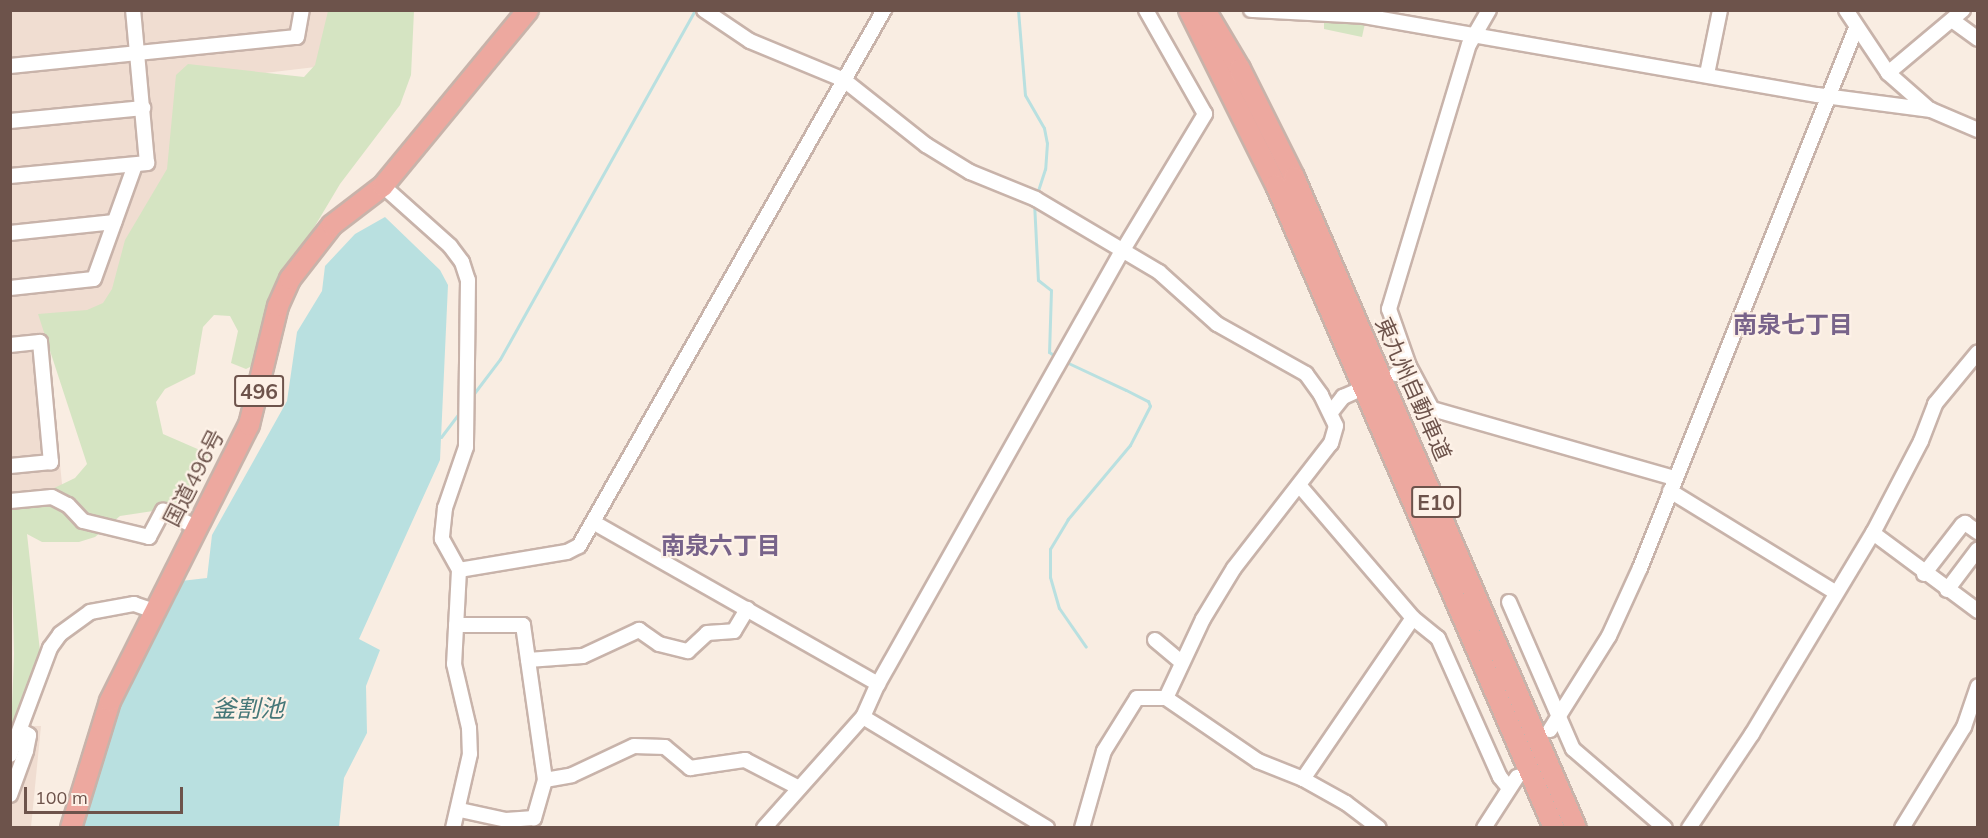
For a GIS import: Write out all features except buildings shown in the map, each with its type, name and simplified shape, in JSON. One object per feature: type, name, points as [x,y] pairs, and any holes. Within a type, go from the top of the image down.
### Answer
[{"type":"highway","name":"国道496号","points":[[71,828],[110,701],[249,425],[278,306],[290,279],[332,225],[383,186],[528,10]]},
{"type":"highway","name":"東九州自動車道","points":[[1189,10],[1281,196],[1554,828]]},
{"type":"highway","name":"東九州自動車道","points":[[1205,10],[1240,69],[1294,177],[1576,828]]},
{"type":"street","points":[[10,176],[147,163],[133,10]]},
{"type":"street","points":[[10,66],[297,37],[302,10]]},
{"type":"street","points":[[704,10],[750,41],[844,80],[902,129],[935,151],[970,172],[1036,199],[1159,272],[1217,324],[1306,374],[1332,411],[1335,434],[1299,485],[1234,568],[1203,620],[1166,698]]},
{"type":"street","points":[[459,570],[573,551],[593,522],[884,10]]},
{"type":"street","points":[[764,828],[863,717],[878,684],[1123,250],[1205,114],[1146,10]]},
{"type":"street","points":[[1251,10],[1364,16],[1931,110],[1977,130]]},
{"type":"street","points":[[1490,10],[1475,35],[1389,309],[1409,366],[1432,409],[1672,484],[1835,591]]},
{"type":"street","points":[[1707,74],[1719,10]]},
{"type":"street","points":[[1846,10],[1888,73],[1931,110]]},
{"type":"street","points":[[1888,73],[1957,15],[1977,39]]},
{"type":"street","points":[[1550,730],[1609,636],[1856,28]]},
{"type":"street","points":[[10,121],[143,108]]},
{"type":"street","points":[[10,288],[94,279],[135,165]]},
{"type":"street","points":[[383,186],[450,246],[462,262],[468,280],[466,447],[446,508],[442,539],[459,570],[454,664],[469,729],[470,754],[460,810],[453,828]]},
{"type":"street","points":[[10,233],[114,222]]},
{"type":"street","points":[[10,345],[40,342],[51,462],[10,466]]},
{"type":"street","points":[[1689,828],[1752,734],[1835,591],[1873,533],[1921,441],[1935,404],[1977,352]]},
{"type":"street","points":[[1396,374],[1409,366]]},
{"type":"street","points":[[1332,411],[1343,398],[1354,392]]},
{"type":"street","points":[[1299,485],[1413,618],[1438,638],[1500,777],[1513,783],[1484,828]]},
{"type":"street","points":[[10,501],[52,497],[68,506],[83,521],[149,537],[163,511],[196,527]]},
{"type":"street","points":[[593,522],[878,684]]},
{"type":"street","points":[[1924,574],[1962,525],[1965,523],[1977,532]]},
{"type":"street","points":[[1873,533],[1924,574],[1977,611]]},
{"type":"street","points":[[1947,590],[1977,549]]},
{"type":"street","points":[[1509,602],[1560,714],[1573,749],[1665,828]]},
{"type":"street","points":[[10,755],[50,648],[72,622],[90,612],[134,604],[154,611]]},
{"type":"street","points":[[528,660],[583,656],[639,630],[659,644],[688,651],[707,633],[734,631],[747,609]]},
{"type":"street","points":[[1303,779],[1413,618]]},
{"type":"street","points":[[456,625],[523,624],[544,780],[534,818],[506,820],[460,810]]},
{"type":"street","points":[[1155,640],[1182,663]]},
{"type":"street","points":[[1902,828],[1964,727],[1977,686]]},
{"type":"street","points":[[1082,828],[1104,751],[1137,698],[1166,698],[1258,761],[1303,779],[1346,803],[1379,828]]},
{"type":"street","points":[[863,717],[1047,828]]},
{"type":"street","points":[[10,795],[26,751],[28,735],[20,730]]},
{"type":"street","points":[[544,780],[572,775],[634,746],[665,747],[690,768],[745,760],[799,788]]},
{"type":"shaded area","points":[[11,11],[340,11],[324,66],[188,82],[178,159],[117,314],[46,324],[63,494],[11,503]]},
{"type":"shaded area","points":[[10,726],[41,726],[31,827],[11,827]]},
{"type":"green space","points":[[328,11],[414,11],[411,75],[400,105],[340,184],[281,283],[260,362],[246,369],[231,363],[238,331],[230,316],[214,315],[203,327],[195,374],[165,389],[156,402],[163,434],[209,454],[190,499],[173,508],[120,516],[95,537],[79,542],[42,542],[27,534],[40,651],[11,734],[14,654],[10,499],[46,492],[75,478],[87,464],[38,314],[87,310],[103,303],[112,289],[125,240],[167,169],[176,75],[188,64],[304,77],[315,65]]},
{"type":"green space","points":[[1324,18],[1366,19],[1362,37],[1324,29]]},
{"type":"water","name":"釜割池","points":[[385,217],[440,270],[448,285],[440,460],[359,639],[380,650],[366,686],[367,733],[344,778],[339,827],[83,827],[82,815],[114,711],[181,581],[207,578],[212,535],[287,401],[297,332],[322,291],[325,266],[355,234]]},
{"type":"waterway","points":[[472,396],[500,359],[695,10]]},
{"type":"waterway","points":[[1018,10],[1025,95],[1044,128],[1047,143],[1045,169],[1036,196]]},
{"type":"waterway","points":[[1034,202],[1038,280],[1051,290],[1049,352],[1058,358]]},
{"type":"waterway","points":[[1064,361],[1148,401],[1150,406],[1130,445],[1068,519],[1050,549],[1050,577],[1059,608],[1086,647]]},
{"type":"waterway","points":[[441,437],[462,409]]},
{"type":"district","name":"南泉七丁目","points":[[1793,325]]},
{"type":"district","name":"南泉六丁目","points":[[721,546]]}]
